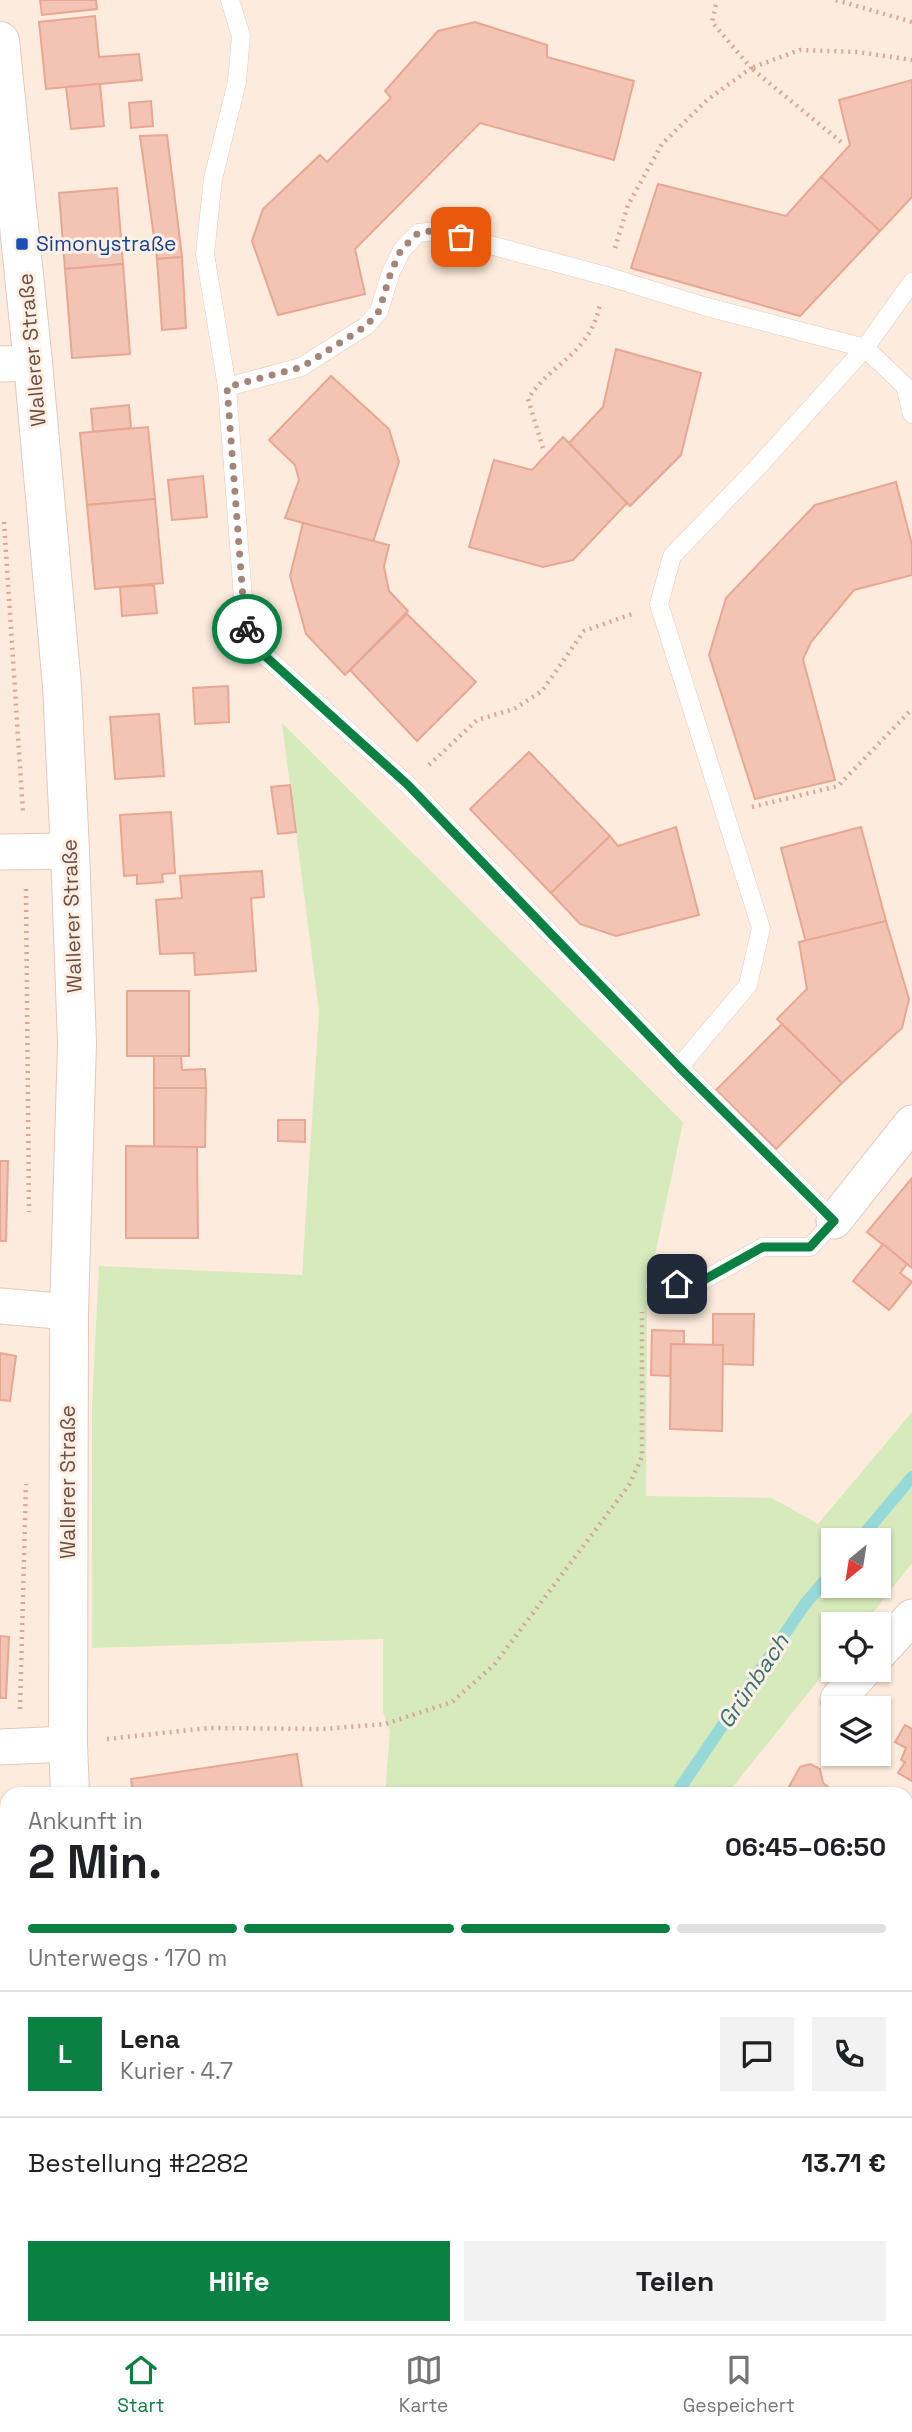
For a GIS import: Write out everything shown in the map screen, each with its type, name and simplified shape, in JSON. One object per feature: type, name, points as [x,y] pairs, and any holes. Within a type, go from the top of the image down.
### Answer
[{"type":"street","name":"Wallerer Straße","points":[[0,41],[17,363],[62,686],[70,851],[76,1043],[69,1312],[70,1787]]},
{"type":"street","points":[[13,852],[70,851]]},
{"type":"street","points":[[834,1221],[912,1123]]},
{"type":"street","points":[[0,1306],[69,1312]]},
{"type":"street","points":[[891,1640],[912,1617]]},
{"type":"street","points":[[841,1696],[853,1682]]},
{"type":"street","points":[[10,1748],[68,1744]]},
{"type":"lane","points":[[230,0],[241,36],[237,82],[214,179],[205,254],[227,387],[245,625],[264,655],[408,785],[679,1067],[834,1221],[810,1247],[763,1247],[700,1282],[655,1286]]},
{"type":"lane","points":[[227,387],[302,367],[366,326],[379,311],[401,250],[418,233],[437,230],[606,276],[707,307],[865,348],[905,386],[912,414]]},
{"type":"lane","points":[[679,1067],[748,985],[761,928],[659,604],[672,556],[756,469],[865,348],[912,282]]},
{"type":"path","points":[[718,0],[712,22],[751,68],[841,142]]},
{"type":"path","points":[[836,0],[912,22]]},
{"type":"path","points":[[543,449],[528,399],[538,385],[578,350],[596,320],[606,276],[628,205],[662,144],[707,100],[751,68],[800,50],[858,52],[912,60]]},
{"type":"path","points":[[4,509],[13,852],[29,1212]]},
{"type":"path","points":[[408,785],[477,720],[514,709],[542,691],[584,631],[659,604]]},
{"type":"path","points":[[721,800],[755,808],[838,786],[912,709]]},
{"type":"path","points":[[68,1744],[208,1728],[323,1729],[385,1724],[452,1702],[494,1665],[629,1485],[642,1457],[642,1290],[655,1286]]},
{"type":"path","points":[[10,1748],[26,1474]]},
{"type":"green space","points":[[282,723],[683,1122],[647,1293],[646,1496],[772,1498],[818,1524],[912,1412],[912,1563],[891,1590],[891,1528],[821,1528],[821,1598],[884,1598],[873,1612],[821,1612],[821,1677],[733,1787],[386,1787],[390,1731],[383,1712],[383,1639],[92,1648],[92,1405],[99,1266],[302,1275],[319,1011]]},
{"type":"building","points":[[40,0],[96,0],[97,9],[42,15]]},
{"type":"building","points":[[95,16],[99,57],[139,54],[142,80],[46,89],[39,22]]},
{"type":"building","points":[[475,22],[547,45],[547,57],[634,81],[614,160],[480,123],[355,249],[365,294],[278,315],[252,241],[263,209],[320,155],[327,162],[391,98],[385,91],[438,31]]},
{"type":"building","points":[[912,80],[912,197],[880,231],[821,177],[850,145],[839,100]]},
{"type":"building","points":[[100,84],[104,126],[71,129],[66,87]]},
{"type":"building","points":[[151,101],[153,126],[131,128],[129,103]]},
{"type":"building","points":[[167,135],[182,257],[157,259],[140,136]]},
{"type":"building","points":[[821,177],[880,231],[800,316],[631,268],[658,184],[786,216]]},
{"type":"building","points":[[117,188],[123,264],[65,269],[59,193]]},
{"type":"building","points":[[182,257],[186,328],[162,330],[157,259]]},
{"type":"building","points":[[123,264],[130,354],[72,358],[65,269]]},
{"type":"building","points":[[616,349],[701,373],[681,455],[630,506],[569,443],[603,407]]},
{"type":"building","points":[[331,376],[389,429],[399,462],[373,542],[285,518],[299,480],[295,465],[269,440]]},
{"type":"building","points":[[129,405],[131,428],[93,432],[91,409]]},
{"type":"building","points":[[148,427],[155,499],[87,505],[80,433]]},
{"type":"building","points":[[563,437],[627,503],[573,560],[543,567],[469,547],[494,460],[532,470]]},
{"type":"building","points":[[203,476],[207,517],[172,520],[168,480]]},
{"type":"building","points":[[896,482],[912,545],[912,575],[854,590],[811,642],[803,659],[835,780],[755,799],[709,655],[726,598],[815,505]]},
{"type":"building","points":[[155,499],[163,583],[95,589],[87,505]]},
{"type":"building","points":[[303,523],[389,545],[384,567],[389,591],[408,611],[345,675],[306,634],[290,576]]},
{"type":"building","points":[[154,585],[157,613],[122,616],[120,587]]},
{"type":"building","points":[[407,614],[476,682],[417,741],[350,670]]},
{"type":"building","points":[[228,686],[229,722],[195,724],[193,688]]},
{"type":"building","points":[[159,714],[164,776],[115,779],[110,717]]},
{"type":"building","points":[[529,752],[610,836],[551,893],[470,809]]},
{"type":"building","points":[[290,785],[296,832],[278,834],[271,787]]},
{"type":"building","points":[[171,812],[175,873],[162,874],[163,882],[137,884],[137,875],[124,876],[120,815]]},
{"type":"building","points":[[676,827],[699,915],[616,936],[580,924],[551,893],[610,836],[618,846]]},
{"type":"building","points":[[861,827],[886,921],[806,942],[781,848]]},
{"type":"building","points":[[262,871],[264,897],[251,898],[256,971],[195,975],[194,953],[160,954],[156,900],[182,898],[180,876]]},
{"type":"building","points":[[886,921],[909,999],[902,1028],[842,1083],[777,1019],[807,989],[799,942]]},
{"type":"building","points":[[127,991],[189,991],[189,1056],[127,1056]]},
{"type":"building","points":[[782,1024],[842,1083],[776,1149],[716,1090]]},
{"type":"building","points":[[154,1056],[181,1056],[182,1070],[205,1069],[206,1088],[154,1088]]},
{"type":"building","points":[[154,1088],[206,1088],[205,1147],[154,1147]]},
{"type":"building","points":[[278,1120],[305,1120],[305,1142],[278,1141]]},
{"type":"building","points":[[126,1146],[197,1147],[198,1238],[126,1238]]},
{"type":"building","points":[[0,1161],[8,1161],[6,1241],[0,1241]]},
{"type":"building","points":[[912,1178],[912,1268],[867,1232]]},
{"type":"building","points":[[883,1244],[907,1264],[900,1273],[912,1282],[889,1310],[853,1281]]},
{"type":"building","points":[[713,1314],[754,1314],[753,1365],[723,1364],[723,1345],[713,1345]]},
{"type":"building","points":[[652,1330],[684,1331],[684,1344],[671,1344],[670,1376],[651,1375]]},
{"type":"building","points":[[671,1344],[723,1345],[722,1431],[670,1429]]},
{"type":"building","points":[[0,1353],[16,1356],[10,1401],[0,1400]]},
{"type":"building","points":[[0,1636],[9,1637],[6,1698],[0,1698]]},
{"type":"building","points":[[905,1725],[912,1729],[912,1781],[898,1773],[905,1762],[901,1760],[906,1748],[895,1742]]},
{"type":"building","points":[[297,1754],[302,1787],[132,1787],[131,1779]]},
{"type":"building","points":[[810,1764],[820,1769],[823,1783],[828,1787],[789,1787],[800,1767]]},
{"type":"waterway","name":"Grünbach","points":[[869,1528],[912,1477]]},
{"type":"waterway","name":"Grünbach","points":[[681,1787],[805,1604],[821,1585]]},
{"type":"way so far","points":[[247,629],[227,387],[302,367],[366,326],[379,311],[401,250],[418,233],[437,230],[461,237]]},
{"type":"place","name":"Simonystraße","points":[[22,244]]},
{"type":"route","points":[[247,629],[264,655],[408,785],[679,1067],[834,1221],[810,1247],[763,1247],[700,1282],[677,1284]]}]
